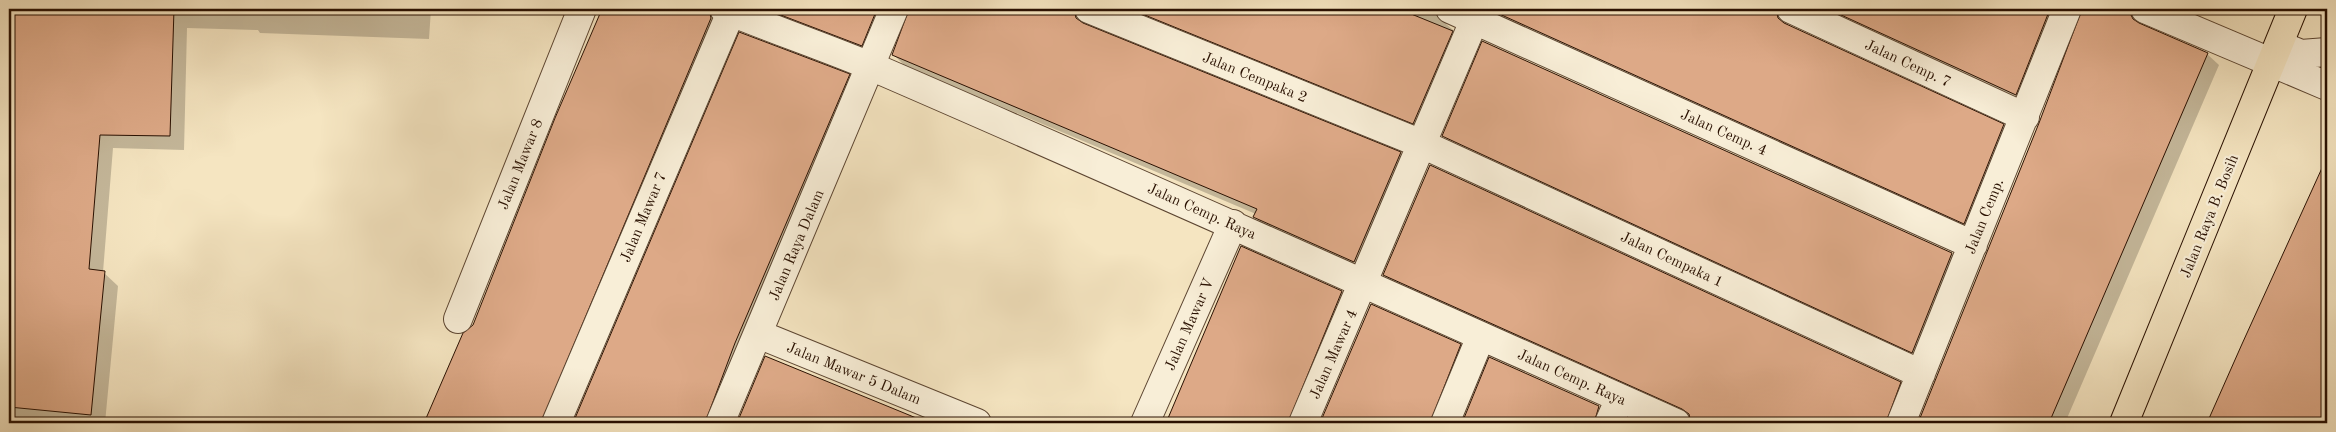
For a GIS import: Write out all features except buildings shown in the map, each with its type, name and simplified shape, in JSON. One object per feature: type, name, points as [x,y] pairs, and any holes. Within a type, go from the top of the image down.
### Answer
[{"type":"main road","name":"Jalan Raya B. Bosih","points":[[2124,423],[2293,9]]},
{"type":"street","name":"Jalan Mawar 8","points":[[458,319],[582,9]]},
{"type":"street","name":"Jalan Raya Dalam","points":[[720,423],[894,9]]},
{"type":"street","name":"Jalan Cempaka 2","points":[[1089,9],[1422,144]]},
{"type":"street","name":"Jalan Cemp. 4","points":[[1450,9],[1477,14],[1973,245]]},
{"type":"street","name":"Jalan Cemp. 7","points":[[1791,9],[2025,116]]},
{"type":"street","name":"Jalan Cemp.","points":[[1902,423],[2068,9]]},
{"type":"street","points":[[2145,9],[2275,54],[2327,86]]},
{"type":"street","name":"Jalan Cemp. Raya","points":[[728,10],[871,66],[1233,224],[1363,285],[1676,423]]},
{"type":"street","name":"Jalan Mawar 7","points":[[556,423],[728,10]]},
{"type":"street","name":"Jalan Mawar 4","points":[[1302,423],[1363,285],[1477,14]]},
{"type":"street","points":[[2275,54],[2327,52]]},
{"type":"street","name":"Jalan Cempaka 1","points":[[1422,144],[1921,374]]},
{"type":"street","name":"Jalan Mawar V","points":[[1145,423],[1233,224]]},
{"type":"street","name":"Jalan Mawar 5 Dalam","points":[[758,334],[977,423]]},
{"type":"street","points":[[1445,423],[1481,336]]},
{"type":"street","points":[[1609,423],[1620,398]]}]
